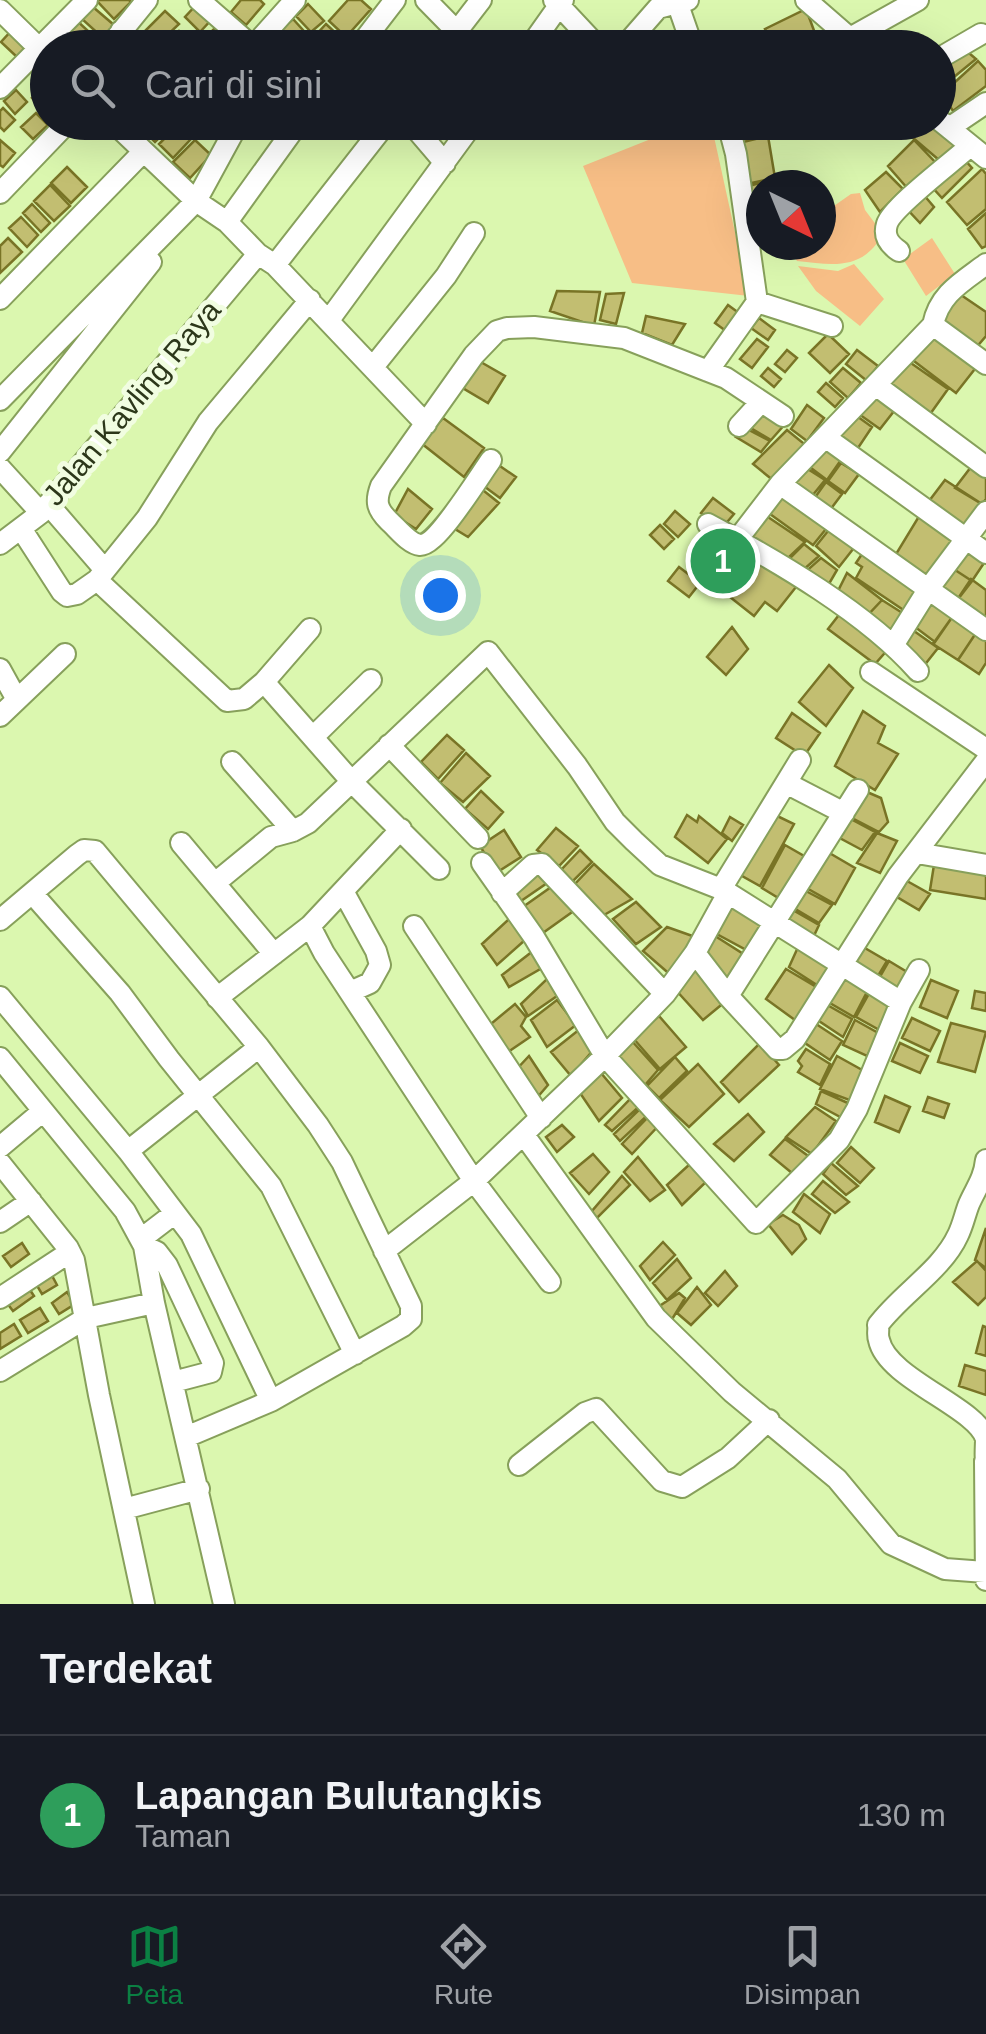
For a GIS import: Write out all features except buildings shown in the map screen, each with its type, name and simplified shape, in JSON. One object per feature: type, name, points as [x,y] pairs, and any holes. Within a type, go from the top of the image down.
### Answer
[{"type":"street","points":[[62,30],[87,0]]},
{"type":"street","points":[[122,30],[147,0]]},
{"type":"street","points":[[199,0],[240,30]]},
{"type":"street","points":[[262,30],[270,0]]},
{"type":"street","points":[[270,30],[295,0]]},
{"type":"street","points":[[372,30],[395,0]]},
{"type":"street","points":[[426,0],[444,30]]},
{"type":"street","points":[[457,30],[481,0]]},
{"type":"street","points":[[806,0],[840,30]]},
{"type":"street","points":[[874,30],[918,0]]},
{"type":"street","points":[[639,30],[658,8],[683,1],[689,30]]},
{"type":"street","points":[[541,30],[559,2],[583,30]]},
{"type":"street","points":[[0,10],[30,40]]},
{"type":"street","points":[[956,49],[981,34]]},
{"type":"street","points":[[0,88],[30,64]]},
{"type":"street","points":[[956,117],[986,102]]},
{"type":"street","points":[[899,252],[886,237],[890,219],[978,152],[956,133]]},
{"type":"street","points":[[0,194],[51,140]]},
{"type":"street","points":[[131,140],[310,300],[426,424]]},
{"type":"street","points":[[0,452],[138,269],[196,201],[227,140]]},
{"type":"street","points":[[227,222],[286,140]]},
{"type":"street","name":"Jalan Kavling Raya","points":[[0,544],[45,509],[371,140]]},
{"type":"street","points":[[425,140],[445,163]]},
{"type":"street","points":[[328,320],[461,140]]},
{"type":"street","points":[[708,371],[757,302],[732,140]]},
{"type":"street","points":[[0,300],[143,152]]},
{"type":"street","points":[[372,368],[446,276],[474,233]]},
{"type":"street","points":[[736,540],[780,484],[933,325],[944,296],[986,264]]},
{"type":"street","points":[[0,400],[138,269]]},
{"type":"street","points":[[22,530],[67,596],[77,594],[101,575],[147,518],[208,422],[310,300]]},
{"type":"street","points":[[757,302],[832,326]]},
{"type":"street","points":[[933,325],[986,364]]},
{"type":"street","points":[[491,460],[434,539],[420,545],[380,512],[376,503],[382,486],[474,355],[498,332],[508,328],[534,327],[624,338],[708,371],[783,416]]},
{"type":"street","points":[[876,386],[986,467]]},
{"type":"street","points":[[739,426],[761,402]]},
{"type":"street","points":[[825,437],[986,553]]},
{"type":"street","points":[[0,468],[45,509],[101,575],[227,701],[244,699],[264,682],[310,629]]},
{"type":"street","points":[[780,484],[986,630]]},
{"type":"street","points":[[894,644],[929,588],[986,512]]},
{"type":"street","points":[[708,524],[801,579],[894,644],[918,671]]},
{"type":"street","points":[[215,883],[271,837],[294,831],[308,822],[488,652],[578,766],[615,822],[660,865],[725,891],[901,1002]]},
{"type":"street","points":[[0,716],[65,654]]},
{"type":"street","points":[[0,670],[16,698]]},
{"type":"street","points":[[871,672],[986,749]]},
{"type":"street","points":[[314,737],[371,680]]},
{"type":"street","points":[[264,682],[352,782],[439,869]]},
{"type":"street","points":[[389,745],[478,838]]},
{"type":"street","points":[[384,1251],[474,1181],[665,994],[695,953],[725,891],[800,760]]},
{"type":"street","points":[[695,953],[777,1050],[784,1050],[898,876],[986,761]]},
{"type":"street","points":[[232,762],[294,831]]},
{"type":"street","points":[[786,782],[844,813]]},
{"type":"street","points":[[728,996],[858,790]]},
{"type":"street","points":[[217,998],[310,926],[400,829]]},
{"type":"street","points":[[181,843],[274,954]]},
{"type":"street","points":[[0,920],[77,855],[84,850],[94,851],[259,1047],[331,1145],[411,1306],[412,1315],[406,1325],[271,1401],[186,1436]]},
{"type":"street","points":[[918,853],[986,864]]},
{"type":"street","points":[[482,863],[534,938],[605,1056],[756,1223],[839,1140],[857,1109],[918,970]]},
{"type":"street","points":[[502,893],[533,864],[542,864],[665,994]]},
{"type":"street","points":[[343,891],[380,965],[370,983],[350,992]]},
{"type":"street","points":[[32,892],[120,993],[270,1186],[355,1354]]},
{"type":"street","points":[[310,926],[474,1181],[550,1282]]},
{"type":"street","points":[[414,926],[541,1118]]},
{"type":"street","points":[[0,997],[128,1150],[191,1234],[271,1401]]},
{"type":"street","points":[[128,1150],[259,1047]]},
{"type":"street","points":[[0,1058],[126,1210],[143,1242],[224,1604]]},
{"type":"street","points":[[0,1148],[43,1111]]},
{"type":"street","points":[[524,1134],[656,1318],[732,1392],[837,1479],[891,1544],[946,1569],[986,1572]]},
{"type":"street","points":[[986,1160],[984,1180],[971,1198],[958,1236],[878,1325],[878,1342],[896,1364],[976,1422],[986,1439],[986,1580]]},
{"type":"street","points":[[0,1163],[70,1252],[144,1604]]},
{"type":"street","points":[[0,1222],[31,1201]]},
{"type":"street","points":[[143,1242],[175,1213]]},
{"type":"street","points":[[143,1242],[168,1265],[213,1363],[211,1372],[173,1382]]},
{"type":"street","points":[[0,1298],[70,1252]]},
{"type":"street","points":[[0,1371],[86,1318],[154,1304]]},
{"type":"street","points":[[520,1465],[585,1413],[596,1409],[662,1481],[682,1487],[728,1458],[769,1420]]},
{"type":"street","points":[[124,1509],[200,1490]]},
{"type":"shaded area","points":[[648,140],[715,140],[749,296],[632,283],[583,166]]},
{"type":"shaded area","points":[[860,193],[865,210],[883,234],[875,246],[846,263],[797,261],[836,260],[836,204]]},
{"type":"shaded area","points":[[932,238],[955,274],[926,296],[903,259]]},
{"type":"shaded area","points":[[854,264],[884,299],[860,326],[816,291],[798,266],[838,271]]},
{"type":"shaded area","points":[[731,539],[746,553],[718,581],[700,569]]},
{"type":"place","name":"Lapangan Bulutangkis","points":[[723,561]]}]
